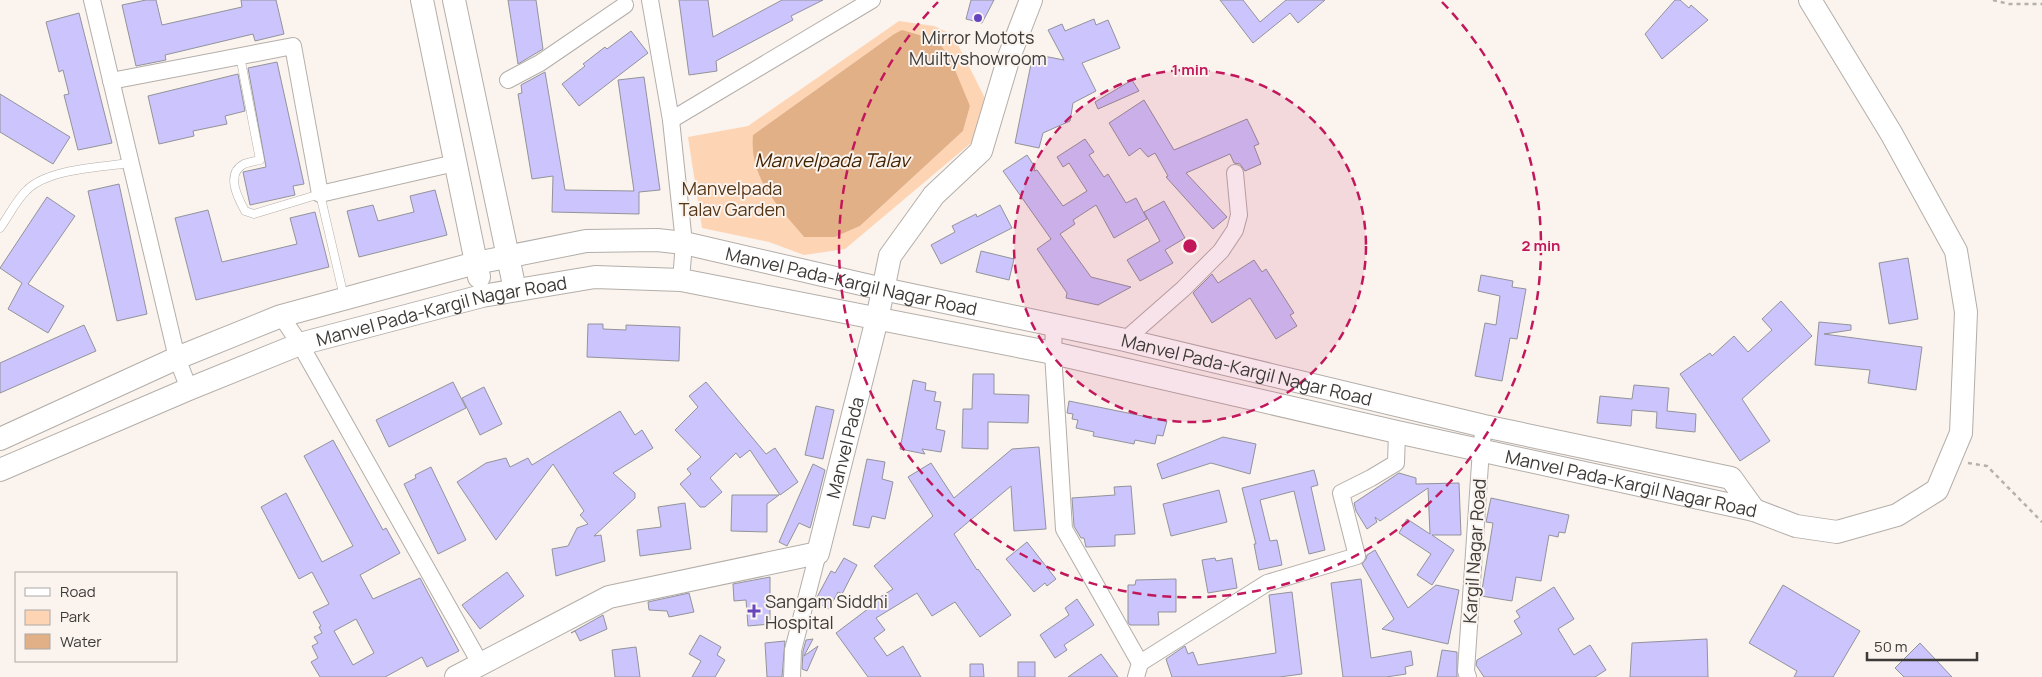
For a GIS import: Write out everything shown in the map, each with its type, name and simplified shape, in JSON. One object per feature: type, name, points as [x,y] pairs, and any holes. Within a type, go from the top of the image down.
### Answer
[{"type":"street","points":[[422,0],[482,296]]},
{"type":"street","points":[[454,0],[515,290]]},
{"type":"street","points":[[650,0],[671,120],[684,243],[681,280]]},
{"type":"street","points":[[671,120],[872,0]]},
{"type":"street","name":"Manvel Pada","points":[[818,554],[877,319],[890,256],[934,195],[981,151],[1009,57],[1030,0]]},
{"type":"street","points":[[1754,510],[1796,526],[1838,532],[1897,515],[1937,490],[1961,433],[1966,312],[1956,251],[1892,133],[1810,0]]},
{"type":"street","points":[[96,1],[111,81],[130,163],[177,358],[189,389]]},
{"type":"street","points":[[508,80],[540,63],[629,2]]},
{"type":"street","points":[[111,81],[293,46],[320,194],[455,163]]},
{"type":"street","points":[[1126,340],[1222,251],[1236,230],[1239,215],[1235,173]]},
{"type":"street","name":"Manvel Pada-Kargil Nagar Road","points":[[0,439],[177,358],[281,316],[476,263],[586,241],[657,240],[684,243],[883,289],[1126,340],[1484,426],[1731,478],[1754,510]]},
{"type":"street","name":"Manvel Pada-Kargil Nagar Road","points":[[0,470],[300,344],[482,296],[595,277],[681,280],[1053,353],[1397,432],[1754,510]]},
{"type":"street","points":[[281,316],[300,344],[480,663]]},
{"type":"street","points":[[1054,325],[1053,353],[1064,529],[1138,670],[1267,583],[1357,556],[1341,493],[1396,463],[1397,432]]},
{"type":"street","name":"Kargil Nagar Road","points":[[1466,675],[1484,426]]},
{"type":"street","points":[[456,677],[609,597],[818,554],[793,650],[792,677]]},
{"type":"lane","points":[[240,56],[260,160],[244,164],[237,170],[234,180],[238,198],[245,211],[254,214],[320,194],[344,299]]},
{"type":"lane","points":[[0,228],[26,190],[40,179],[130,163]]},
{"type":"path","points":[[1993,0],[2009,4],[2042,4]]},
{"type":"path","points":[[1950,460],[1987,466],[2042,522]]},
{"type":"green space","name":"Manvelpada Talav Garden","points":[[899,21],[934,26],[953,35],[989,106],[977,138],[845,249],[804,255],[769,242],[702,228],[688,137],[748,126]],"holes":[[[902,31],[970,106],[963,131],[860,226],[835,237],[804,237],[765,186],[753,135],[894,34]]]},
{"type":"water","name":"Manvelpada Talav","points":[[902,30],[937,40],[950,58],[970,106],[963,131],[860,226],[835,237],[804,237],[775,202],[761,178],[753,150],[753,135]]},
{"type":"building","points":[[156,0],[162,25],[242,7],[241,0],[276,0],[284,34],[255,41],[253,34],[165,55],[166,60],[136,66],[122,5]]},
{"type":"building","points":[[508,0],[536,0],[543,49],[518,64]]},
{"type":"building","points":[[679,0],[708,0],[713,37],[782,0],[823,0],[791,16],[793,20],[716,61],[717,71],[689,75]]},
{"type":"building","points":[[971,0],[994,0],[982,23],[966,19]]},
{"type":"building","points":[[1220,0],[1243,0],[1260,22],[1286,0],[1325,0],[1298,23],[1290,13],[1253,43]]},
{"type":"building","points":[[1675,0],[1680,0],[1689,8],[1691,5],[1708,20],[1662,59],[1645,34]]},
{"type":"building","points":[[79,13],[112,143],[78,150],[64,95],[69,94],[63,70],[59,72],[46,22]]},
{"type":"building","points":[[1094,19],[1096,25],[1108,20],[1120,48],[1082,63],[1096,91],[1073,103],[1070,121],[1043,133],[1039,148],[1015,143],[1033,54],[1064,60],[1048,30],[1062,24],[1065,31]]},
{"type":"building","points":[[631,31],[648,53],[579,106],[562,84],[605,47],[607,49]]},
{"type":"building","points":[[277,62],[304,184],[293,186],[295,195],[250,205],[243,172],[266,167],[248,68]]},
{"type":"building","points":[[545,72],[565,190],[634,191],[618,80],[644,77],[660,190],[639,192],[639,214],[552,212],[553,176],[532,179],[518,94],[522,93],[521,85]]},
{"type":"building","points":[[238,74],[245,111],[225,116],[227,124],[193,131],[194,136],[159,144],[148,96]]},
{"type":"building","points":[[1132,80],[1139,91],[1098,109],[1095,102]]},
{"type":"building","points":[[0,94],[70,137],[53,164],[0,132]]},
{"type":"building","points":[[1144,100],[1174,150],[1247,119],[1259,144],[1254,146],[1261,164],[1245,171],[1240,164],[1234,163],[1230,154],[1186,173],[1227,217],[1213,229],[1166,177],[1168,176],[1155,153],[1148,157],[1140,148],[1129,156],[1109,123]]},
{"type":"building","points":[[1085,139],[1094,152],[1089,155],[1104,177],[1108,174],[1126,203],[1136,198],[1147,219],[1114,238],[1096,205],[1073,220],[1075,224],[1060,234],[1091,277],[1131,287],[1098,305],[1066,298],[1067,293],[1037,249],[1051,239],[1003,171],[1027,155],[1035,167],[1034,171],[1037,170],[1063,206],[1087,191],[1069,163],[1063,167],[1057,157]]},
{"type":"building","points":[[119,184],[147,314],[117,321],[88,191]]},
{"type":"building","points":[[435,190],[447,235],[359,257],[347,211],[373,205],[378,221],[414,212],[410,196]]},
{"type":"building","points":[[47,197],[75,216],[28,284],[64,306],[48,333],[8,309],[22,283],[0,268]]},
{"type":"building","points":[[1164,201],[1185,238],[1165,250],[1173,263],[1140,281],[1127,260],[1160,241],[1144,212]]},
{"type":"building","points":[[1000,205],[1012,228],[941,264],[931,245],[955,232],[952,226],[976,214],[977,217]]},
{"type":"building","points":[[208,210],[222,262],[297,244],[290,218],[315,212],[329,267],[196,300],[175,218]]},
{"type":"building","points":[[981,251],[1014,259],[1009,280],[976,272]]},
{"type":"building","points":[[1908,258],[1918,319],[1889,324],[1879,263]]},
{"type":"building","points":[[1254,260],[1262,272],[1266,269],[1294,313],[1290,315],[1297,326],[1276,339],[1250,298],[1212,323],[1193,293],[1212,274],[1218,283]]},
{"type":"building","points":[[1481,275],[1513,281],[1512,287],[1526,289],[1517,339],[1510,338],[1502,381],[1475,376],[1485,323],[1496,325],[1500,296],[1478,291]]},
{"type":"building","points":[[1781,301],[1812,336],[1742,399],[1770,441],[1740,461],[1680,374],[1710,353],[1712,356],[1734,336],[1748,352],[1772,330],[1762,319]]},
{"type":"building","points":[[1819,322],[1851,325],[1851,330],[1824,334],[1922,347],[1916,390],[1868,383],[1870,370],[1815,365]]},
{"type":"building","points":[[588,324],[603,324],[603,329],[626,330],[626,325],[680,327],[679,361],[587,357]]},
{"type":"building","points":[[84,325],[96,351],[0,393],[0,363]]},
{"type":"building","points":[[973,374],[994,374],[994,394],[1029,395],[1028,423],[988,422],[988,449],[962,448],[963,409],[972,409]]},
{"type":"building","points":[[913,380],[926,383],[925,390],[936,392],[934,401],[941,402],[936,429],[945,431],[941,452],[922,449],[925,454],[900,449]]},
{"type":"building","points":[[453,382],[466,408],[389,447],[376,420]]},
{"type":"building","points":[[706,382],[766,454],[775,448],[798,482],[780,495],[750,450],[740,458],[736,453],[710,478],[722,492],[705,507],[700,507],[680,484],[691,474],[687,469],[701,457],[675,430],[698,407],[689,396]]},
{"type":"building","points":[[1634,385],[1669,388],[1667,411],[1696,414],[1695,432],[1656,428],[1657,412],[1632,410],[1631,426],[1597,423],[1600,396],[1632,399]]},
{"type":"building","points":[[484,387],[502,424],[480,435],[462,398]]},
{"type":"building","points":[[1069,401],[1167,421],[1163,436],[1157,435],[1155,444],[1135,440],[1134,444],[1093,436],[1094,432],[1076,428],[1078,420],[1072,419],[1073,414],[1067,413]]},
{"type":"building","points":[[816,406],[834,410],[823,459],[805,455]]},
{"type":"building","points":[[620,411],[635,435],[642,430],[653,448],[613,473],[635,493],[635,498],[594,536],[601,535],[605,561],[556,576],[552,549],[568,546],[577,528],[588,524],[580,515],[584,511],[553,464],[496,540],[457,482],[486,463],[506,458],[510,467],[528,458],[532,465]]},
{"type":"building","points":[[1223,437],[1256,444],[1250,474],[1211,463],[1162,479],[1157,464]]},
{"type":"building","points":[[333,440],[383,530],[386,528],[400,553],[360,575],[373,599],[420,578],[459,651],[427,667],[422,657],[385,677],[320,677],[311,662],[318,658],[312,646],[318,643],[314,637],[322,633],[319,627],[321,626],[313,612],[329,604],[312,572],[299,579],[261,507],[286,493],[322,562],[353,546],[304,456]],"holes":[[[356,619],[374,653],[353,665],[334,631]]]},
{"type":"building","points":[[1039,447],[1046,529],[1014,531],[1011,486],[954,534],[977,570],[1011,615],[980,637],[955,602],[932,616],[917,593],[876,618],[885,630],[874,638],[887,656],[903,646],[921,677],[868,677],[836,633],[881,599],[880,597],[893,589],[874,566],[933,516],[908,477],[931,463],[954,498],[1012,449]]},
{"type":"building","points":[[867,459],[885,462],[882,479],[893,482],[885,519],[872,516],[869,528],[853,525]]},
{"type":"building","points":[[813,464],[825,470],[811,525],[810,528],[799,523],[787,546],[779,542]]},
{"type":"building","points":[[431,467],[466,540],[438,554],[404,484],[416,478],[415,475]]},
{"type":"building","points":[[1314,470],[1318,485],[1311,487],[1325,550],[1309,554],[1294,491],[1260,500],[1270,541],[1277,540],[1282,565],[1259,570],[1254,544],[1256,544],[1242,488]]},
{"type":"building","points":[[1399,473],[1416,478],[1416,484],[1459,483],[1461,535],[1432,535],[1454,550],[1432,585],[1417,575],[1431,554],[1399,533],[1407,519],[1430,534],[1428,488],[1380,521],[1375,517],[1377,522],[1367,529],[1356,511],[1354,503]]},
{"type":"building","points":[[1131,486],[1135,534],[1115,535],[1115,546],[1086,547],[1084,538],[1081,538],[1074,526],[1072,498],[1115,495],[1114,487]]},
{"type":"building","points":[[1219,490],[1227,522],[1171,536],[1163,504]]},
{"type":"building","points":[[732,495],[779,495],[767,504],[767,532],[731,531]]},
{"type":"building","points":[[1491,498],[1569,515],[1565,533],[1559,532],[1558,537],[1549,535],[1541,581],[1516,577],[1512,601],[1481,596],[1493,523],[1486,522]]},
{"type":"building","points":[[685,503],[691,549],[640,556],[637,530],[661,527],[658,507]]},
{"type":"building","points":[[1027,542],[1056,579],[1047,586],[1045,583],[1034,592],[1006,559]]},
{"type":"building","points":[[1375,550],[1408,608],[1436,585],[1459,590],[1448,644],[1382,629],[1394,619],[1362,564],[1367,555]]},
{"type":"building","points":[[844,558],[857,565],[842,594],[838,592],[829,609],[816,602],[816,599],[831,571],[835,573]]},
{"type":"building","points":[[1215,558],[1216,561],[1232,558],[1237,588],[1208,593],[1202,560]]},
{"type":"building","points":[[507,572],[524,596],[480,629],[462,605]]},
{"type":"building","points":[[770,577],[770,624],[748,626],[746,600],[734,601],[733,584]]},
{"type":"building","points":[[1176,579],[1176,612],[1158,612],[1159,625],[1130,625],[1128,622],[1128,585],[1135,585],[1136,580]]},
{"type":"building","points":[[1361,579],[1371,658],[1411,651],[1413,665],[1405,667],[1406,674],[1386,677],[1343,677],[1331,583]]},
{"type":"building","points":[[1783,585],[1860,631],[1833,677],[1794,677],[1797,671],[1749,643]]},
{"type":"building","points":[[1554,587],[1574,619],[1558,629],[1574,655],[1590,645],[1606,670],[1595,677],[1484,677],[1476,665],[1477,660],[1522,634],[1514,621],[1520,617],[1516,611]]},
{"type":"building","points":[[1292,592],[1302,674],[1279,677],[1172,677],[1166,659],[1185,646],[1188,654],[1193,652],[1198,665],[1276,653],[1269,595]]},
{"type":"building","points":[[689,593],[694,612],[669,617],[667,611],[649,610],[648,602]]},
{"type":"building","points":[[1077,599],[1094,625],[1064,645],[1067,650],[1055,658],[1040,635],[1069,615],[1065,608]]},
{"type":"building","points":[[603,615],[607,629],[580,641],[575,631],[571,633]]},
{"type":"building","points":[[700,635],[721,647],[717,655],[725,660],[715,677],[692,677],[701,661],[689,654]]},
{"type":"building","points":[[813,639],[804,656],[818,646],[807,671],[802,669],[803,651],[806,640]]},
{"type":"building","points":[[1707,639],[1708,677],[1630,677],[1632,643]]},
{"type":"building","points":[[785,641],[782,677],[767,677],[765,643]]},
{"type":"building","points":[[1920,643],[1952,677],[1904,677],[1895,668]]},
{"type":"building","points":[[636,647],[640,677],[615,677],[612,650]]},
{"type":"building","points":[[1442,650],[1457,652],[1457,677],[1437,677]]},
{"type":"building","points":[[1101,654],[1118,677],[1068,677]]},
{"type":"building","points":[[1018,662],[1035,662],[1035,677],[1018,677]]},
{"type":"building","points":[[970,664],[983,664],[984,677],[970,677]]},
{"type":"place","name":"Mirror Motots Muiltyshowroom","points":[[978,18]]},
{"type":"place","name":"Sangam Siddhi Hospital","points":[[754,611]]}]
